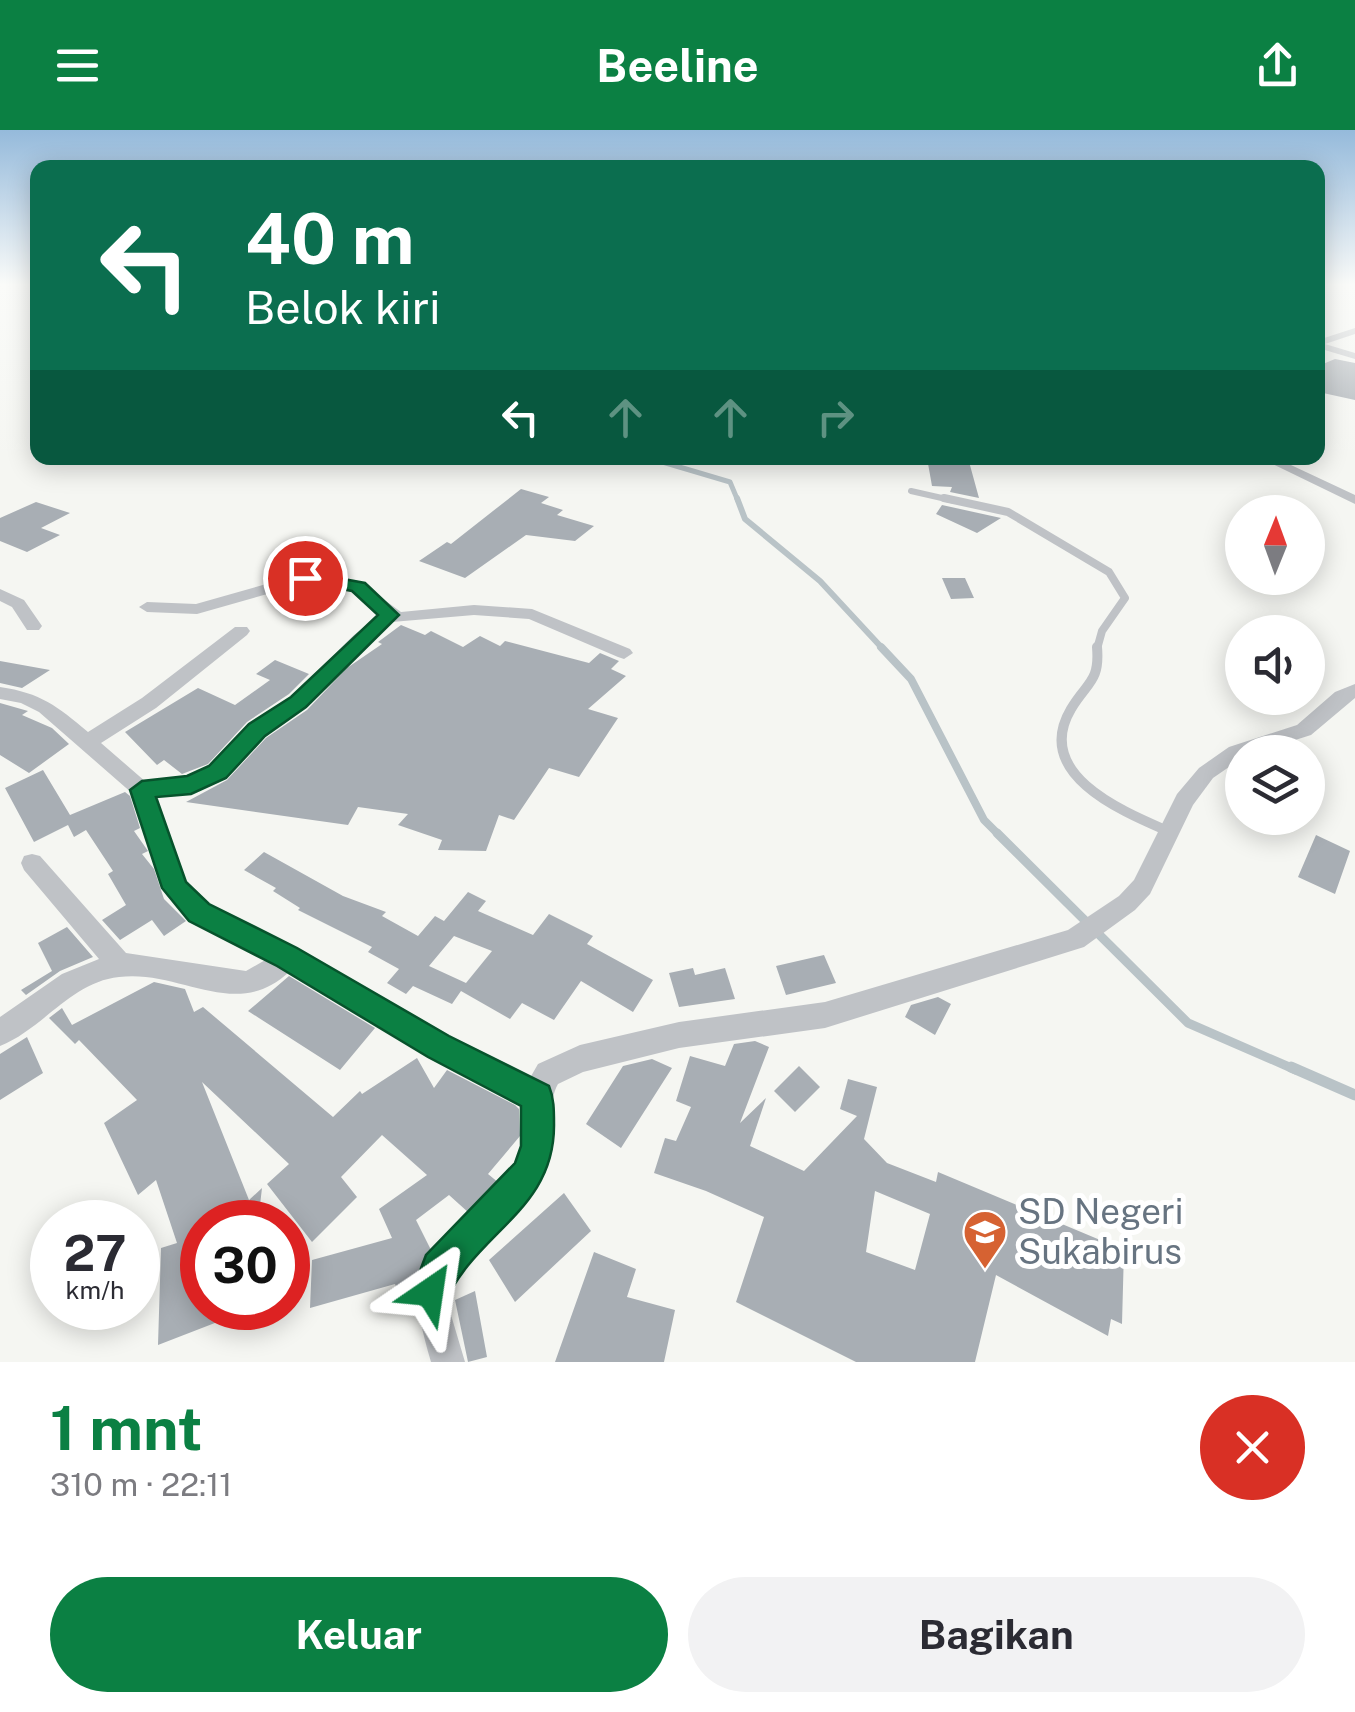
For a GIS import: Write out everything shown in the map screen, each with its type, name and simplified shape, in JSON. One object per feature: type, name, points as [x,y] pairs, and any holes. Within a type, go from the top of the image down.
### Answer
[{"type":"street","points":[[1325,346],[1355,356]]},
{"type":"street","points":[[1282,465],[1355,500]]},
{"type":"street","points":[[147,607],[197,608],[305,578],[358,587],[390,615],[410,618],[474,610],[532,614],[624,653]]},
{"type":"street","points":[[0,594],[18,604],[33,626]]},
{"type":"street","points":[[142,790],[191,785],[217,772],[257,730],[298,702],[360,639],[390,615]]},
{"type":"street","points":[[86,743],[149,703],[241,631]]},
{"type":"street","points":[[448,1362],[432,1307],[434,1279],[439,1268],[529,1174],[538,1146],[538,1097],[548,1074],[580,1059],[679,1034],[825,1015],[1075,939],[1128,903],[1142,887],[1185,800],[1206,773],[1247,747],[1304,730],[1342,696],[1355,690]]},
{"type":"street","points":[[0,693],[35,700],[142,790],[175,888],[215,923],[287,957],[438,1047],[538,1097]]},
{"type":"street","points":[[32,863],[120,965]]},
{"type":"street","points":[[0,1033],[86,975],[120,965],[178,969],[248,984],[287,957]]},
{"type":"lane","points":[[911,491],[998,508],[1082,554],[1115,579],[1125,598],[1100,632],[1097,672],[1071,706],[1062,732],[1064,746],[1075,776],[1088,790],[1104,802],[1170,832]]},
{"type":"building","points":[[1335,359],[1355,363],[1355,400],[1325,393],[1325,363]]},
{"type":"building","points":[[928,465],[970,465],[979,498],[950,492],[952,487],[932,486]]},
{"type":"building","points":[[521,489],[549,497],[541,503],[563,510],[557,515],[594,526],[575,541],[526,535],[465,578],[419,561],[447,542],[451,544]]},
{"type":"building","points":[[36,502],[70,513],[41,528],[60,535],[27,552],[0,541],[0,518]]},
{"type":"building","points":[[942,505],[1001,518],[977,533],[936,514]]},
{"type":"building","points":[[942,578],[965,578],[974,598],[951,599]]},
{"type":"building","points":[[401,625],[425,635],[431,631],[463,647],[480,636],[500,646],[505,641],[589,663],[600,653],[619,661],[611,669],[626,676],[588,709],[618,718],[579,777],[549,768],[514,820],[499,815],[486,851],[438,850],[442,840],[398,825],[408,814],[358,807],[348,825],[186,802],[227,780],[266,738],[307,710],[347,668],[382,644],[378,642]]},
{"type":"building","points":[[275,660],[309,674],[289,694],[247,722],[208,764],[182,774],[164,760],[157,765],[125,732],[198,688],[235,705],[270,680],[256,674]]},
{"type":"building","points":[[0,661],[50,670],[22,688],[0,683]]},
{"type":"building","points":[[0,703],[28,711],[22,715],[52,728],[69,744],[29,773],[0,755]]},
{"type":"building","points":[[43,770],[70,815],[125,792],[130,796],[140,828],[134,831],[148,851],[142,854],[154,869],[164,899],[186,921],[164,936],[152,920],[120,940],[102,920],[126,905],[108,874],[113,871],[86,830],[74,837],[68,825],[34,842],[5,788]]},
{"type":"building","points":[[1316,835],[1350,851],[1335,894],[1298,877]]},
{"type":"building","points":[[264,852],[343,896],[386,912],[382,916],[418,936],[435,916],[444,921],[468,892],[486,901],[478,911],[533,935],[549,914],[593,936],[587,944],[653,980],[633,1012],[581,981],[554,1020],[522,1003],[510,1019],[461,991],[452,1004],[413,986],[406,994],[387,983],[399,969],[368,952],[372,947],[298,910],[273,891],[276,888],[244,870]],"holes":[[[454,936],[492,951],[466,983],[429,966]]]},
{"type":"building","points":[[67,927],[93,957],[60,971],[26,995],[21,990],[52,971],[38,943]]},
{"type":"building","points":[[824,955],[836,983],[786,995],[776,966]]},
{"type":"building","points":[[693,968],[695,975],[725,968],[735,999],[679,1007],[669,973]]},
{"type":"building","points":[[289,976],[375,1028],[340,1070],[248,1011]]},
{"type":"building","points":[[154,982],[185,989],[194,1012],[203,1007],[333,1117],[360,1091],[362,1094],[417,1058],[434,1088],[447,1070],[515,1105],[519,1109],[520,1136],[488,1174],[499,1183],[469,1213],[449,1195],[416,1220],[431,1250],[415,1280],[399,1293],[395,1284],[310,1308],[312,1260],[392,1238],[379,1209],[427,1175],[382,1135],[341,1177],[357,1197],[312,1242],[310,1200],[279,1200],[267,1184],[289,1164],[202,1082],[249,1200],[180,1200],[180,1330],[197,1330],[158,1345],[161,1248],[177,1243],[156,1180],[138,1195],[104,1123],[137,1100],[79,1040],[75,1044],[49,1018],[62,1008],[72,1025]]},
{"type":"building","points":[[938,997],[951,1004],[935,1035],[905,1017],[911,1005]]},
{"type":"building","points":[[27,1037],[43,1073],[0,1100],[0,1054]]},
{"type":"building","points":[[755,1041],[769,1047],[740,1123],[766,1098],[750,1146],[804,1171],[857,1116],[840,1109],[848,1079],[877,1087],[864,1139],[887,1163],[936,1182],[938,1172],[1124,1250],[1122,1324],[1111,1319],[1108,1336],[996,1275],[975,1362],[856,1362],[736,1302],[764,1217],[654,1173],[665,1138],[676,1141],[691,1107],[676,1101],[690,1056],[725,1066],[734,1044]],"holes":[[[875,1191],[930,1214],[915,1270],[866,1252]]]},
{"type":"building","points":[[652,1059],[672,1068],[621,1148],[586,1124],[623,1066]]},
{"type":"building","points":[[799,1066],[820,1087],[795,1112],[774,1091]]},
{"type":"building","points":[[262,1188],[261,1200],[249,1200]]},
{"type":"building","points":[[564,1193],[591,1231],[515,1302],[489,1260]]},
{"type":"building","points":[[594,1252],[636,1269],[627,1297],[675,1310],[664,1362],[555,1362]]},
{"type":"building","points":[[475,1291],[487,1357],[468,1362],[455,1300]]},
{"type":"waterway","points":[[673,465],[730,482],[738,501]]},
{"type":"waterway","points":[[737,498],[745,519],[820,581],[883,649]]},
{"type":"waterway","points":[[881,647],[911,679],[984,820],[997,833]]},
{"type":"waterway","points":[[997,833],[1188,1023],[1296,1070]]},
{"type":"waterway","points":[[997,833],[1000,836]]},
{"type":"waterway","points":[[1291,1067],[1355,1095]]},
{"type":"place","name":"SD Negeri Sukabirus","points":[[985,1270]]},
{"type":"route","points":[[305,578],[358,587],[390,615],[360,639],[298,702],[257,730],[217,772],[191,785],[142,790],[168,873],[175,888],[199,913],[287,957],[438,1047],[538,1097],[538,1146],[529,1174],[439,1268],[430,1292]]}]
